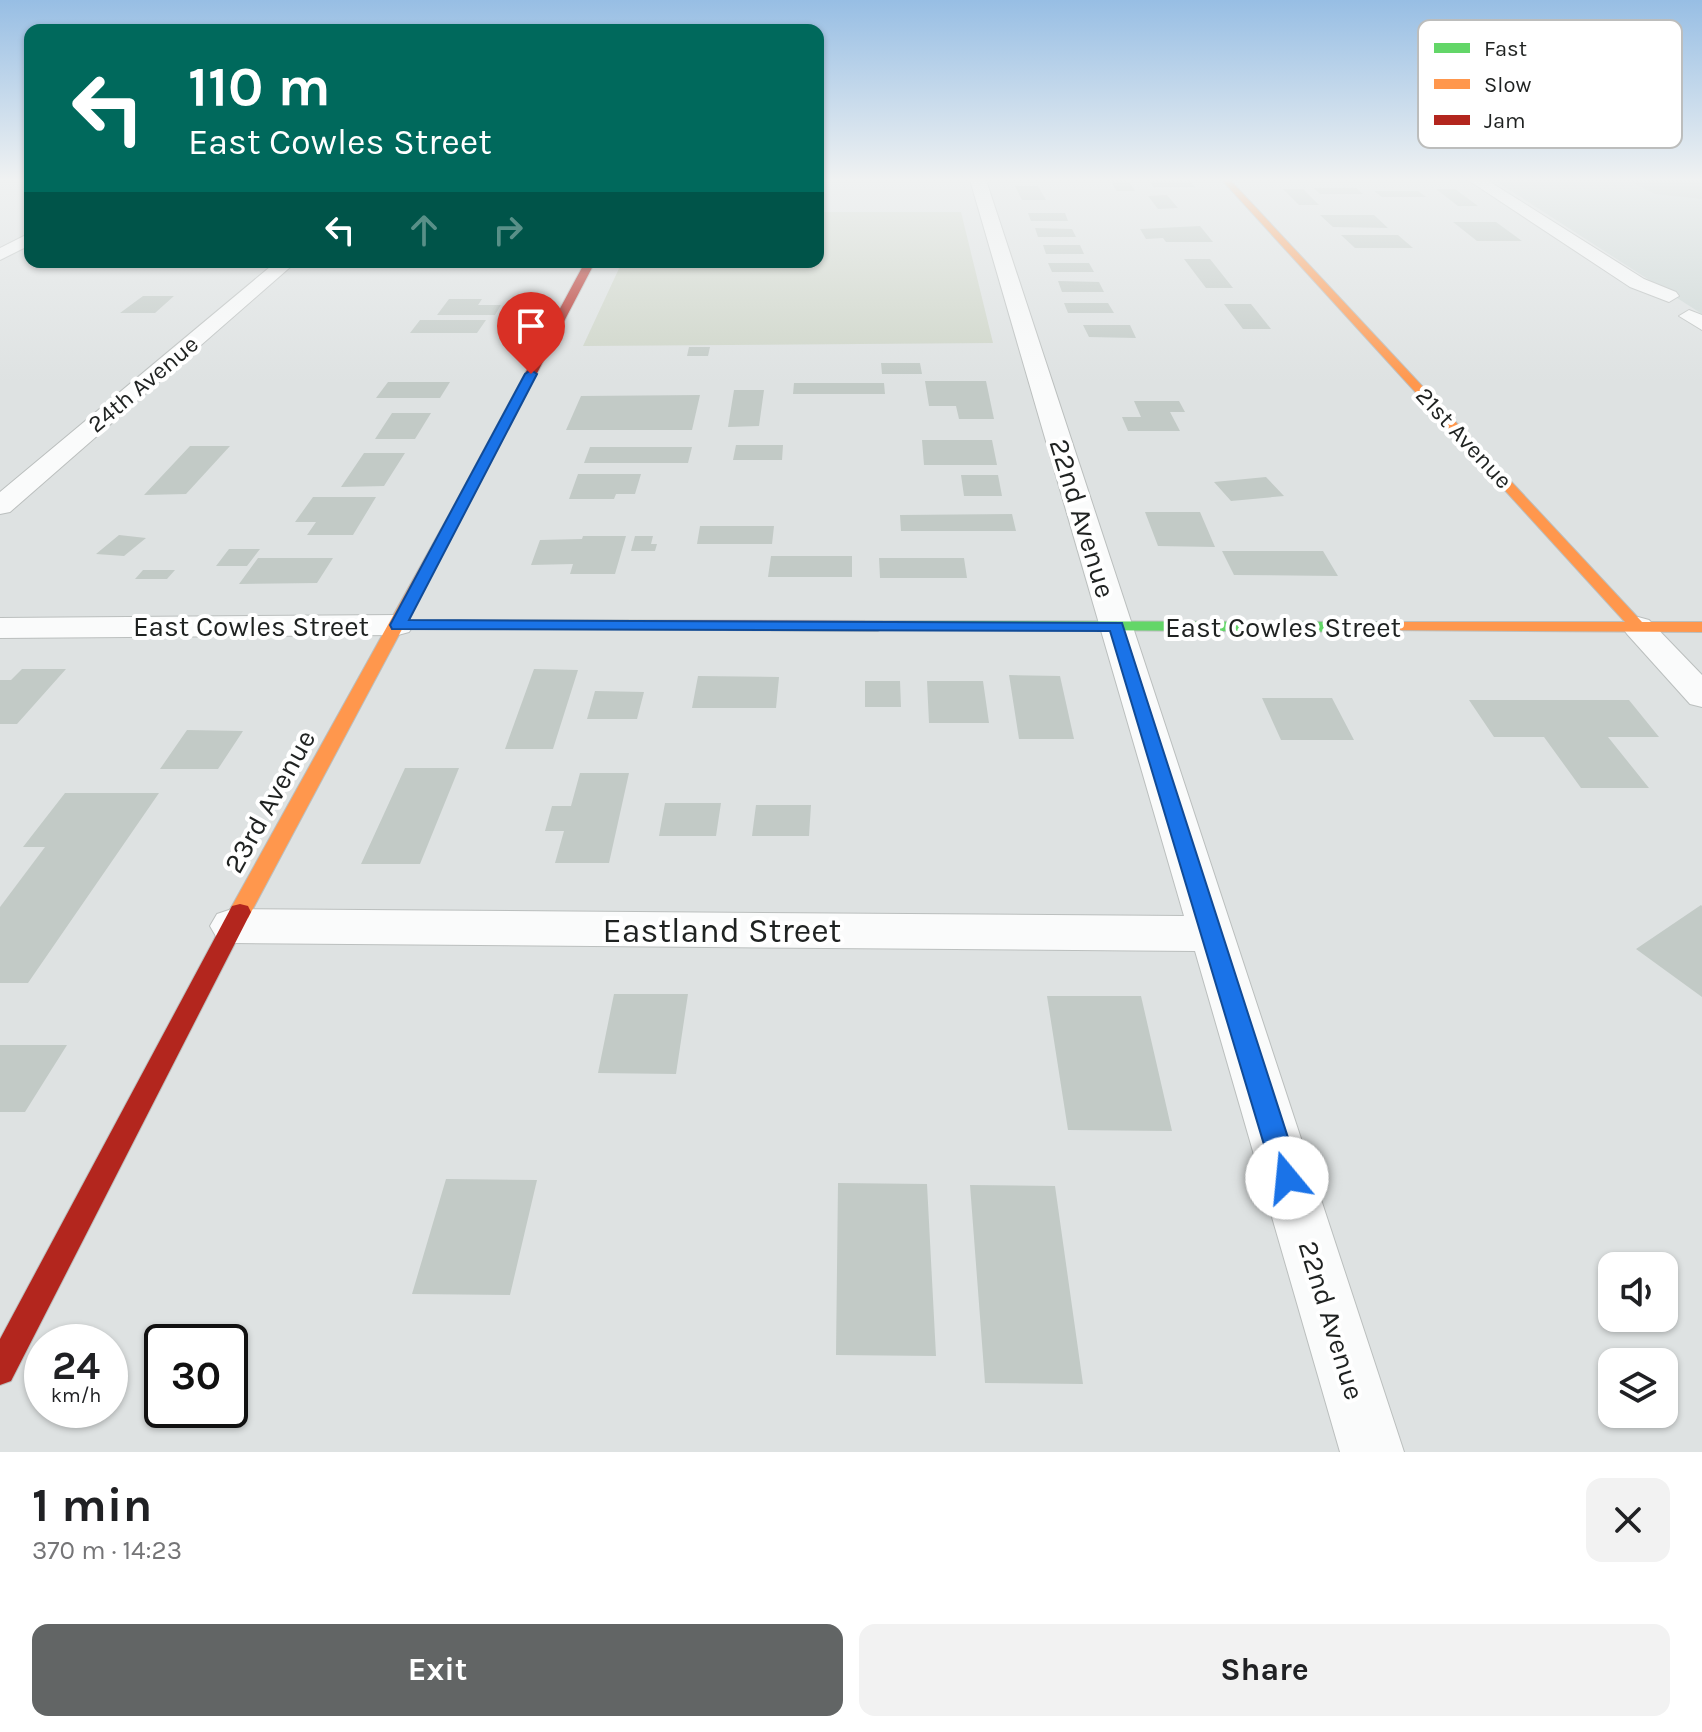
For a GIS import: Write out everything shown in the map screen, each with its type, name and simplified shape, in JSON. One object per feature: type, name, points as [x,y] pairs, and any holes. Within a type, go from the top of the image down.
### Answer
[{"type":"street","name":"22nd Avenue","points":[[999,248],[1372,1452]]},
{"type":"street","name":"21st Avenue","points":[[1288,248],[1702,696]]},
{"type":"street","points":[[1582,248],[1637,283],[1669,296]]},
{"type":"street","name":"24th Avenue","points":[[0,506],[280,268]]},
{"type":"street","name":"23rd Avenue","points":[[0,1370],[232,926],[398,625],[587,268]]},
{"type":"street","name":"East Cowles Street","points":[[0,628],[398,625],[1702,627]]},
{"type":"street","name":"Eastland Street","points":[[232,926],[1212,934]]},
{"type":"shaded area","points":[[824,248],[970,248],[993,343],[583,346],[619,268],[824,268]]},
{"type":"shaded area","points":[[1599,248],[1702,248],[1702,314]]},
{"type":"building","points":[[1044,248],[1081,248],[1084,254],[1046,254]]},
{"type":"building","points":[[1184,259],[1210,259],[1233,288],[1206,288]]},
{"type":"building","points":[[1048,263],[1089,263],[1094,272],[1052,272]]},
{"type":"building","points":[[1058,281],[1099,282],[1104,292],[1062,292]]},
{"type":"building","points":[[143,296],[174,296],[155,313],[120,313]]},
{"type":"building","points":[[449,299],[482,299],[478,305],[501,305],[495,315],[437,315]]},
{"type":"building","points":[[1064,303],[1108,303],[1114,313],[1068,313]]},
{"type":"building","points":[[1224,304],[1251,304],[1271,329],[1243,329]]},
{"type":"building","points":[[420,320],[486,320],[477,333],[410,333]]},
{"type":"building","points":[[1083,325],[1130,325],[1136,338],[1089,337]]},
{"type":"building","points":[[689,347],[710,347],[708,356],[687,356]]},
{"type":"building","points":[[881,363],[920,363],[922,374],[882,374]]},
{"type":"building","points":[[925,381],[986,381],[994,419],[959,419],[956,406],[929,406]]},
{"type":"building","points":[[388,382],[450,382],[440,398],[376,398]]},
{"type":"building","points":[[794,383],[884,383],[885,394],[793,394]]},
{"type":"building","points":[[734,390],[764,390],[759,426],[728,427]]},
{"type":"building","points":[[700,395],[692,430],[566,430],[581,396]]},
{"type":"building","points":[[1134,401],[1179,401],[1185,412],[1170,412],[1180,431],[1128,431],[1122,417],[1141,417]]},
{"type":"building","points":[[392,413],[431,413],[415,439],[375,439]]},
{"type":"building","points":[[922,440],[992,440],[997,465],[924,465]]},
{"type":"building","points":[[736,445],[783,445],[782,460],[733,460]]},
{"type":"building","points":[[190,446],[230,446],[186,494],[144,495]]},
{"type":"building","points":[[590,447],[692,447],[688,463],[584,463]]},
{"type":"building","points":[[364,453],[405,453],[384,486],[341,487]]},
{"type":"building","points":[[578,474],[641,474],[635,494],[616,494],[614,499],[569,499]]},
{"type":"building","points":[[961,475],[998,475],[1002,496],[964,496]]},
{"type":"building","points":[[1266,477],[1284,496],[1231,501],[1214,482]]},
{"type":"building","points":[[313,497],[376,497],[353,535],[307,535],[316,522],[295,522]]},
{"type":"building","points":[[1145,512],[1200,512],[1215,547],[1158,546]]},
{"type":"building","points":[[1012,514],[1016,531],[901,531],[900,515]]},
{"type":"building","points":[[700,526],[774,526],[772,544],[697,544]]},
{"type":"building","points":[[119,535],[146,538],[124,556],[96,554]]},
{"type":"building","points":[[583,536],[626,536],[615,574],[570,574],[573,564],[531,565],[540,540],[582,539]]},
{"type":"building","points":[[635,536],[653,536],[651,544],[657,544],[655,551],[631,551]]},
{"type":"building","points":[[229,549],[260,549],[247,566],[216,566]]},
{"type":"building","points":[[1222,551],[1323,551],[1338,576],[1234,575]]},
{"type":"building","points":[[771,556],[852,556],[852,577],[768,577]]},
{"type":"building","points":[[258,558],[333,558],[317,583],[239,584]]},
{"type":"building","points":[[879,558],[964,558],[967,578],[880,578]]},
{"type":"building","points":[[143,570],[175,570],[167,579],[135,579]]},
{"type":"building","points":[[22,669],[66,669],[17,724],[0,724],[0,680],[11,680]]},
{"type":"building","points":[[534,669],[578,670],[553,749],[505,749]]},
{"type":"building","points":[[1009,675],[1060,676],[1074,739],[1019,739]]},
{"type":"building","points":[[698,676],[779,677],[776,708],[692,708]]},
{"type":"building","points":[[865,681],[900,681],[901,707],[865,707]]},
{"type":"building","points":[[927,681],[983,681],[989,723],[929,723]]},
{"type":"building","points":[[595,691],[644,692],[637,719],[587,719]]},
{"type":"building","points":[[1262,698],[1332,698],[1354,740],[1281,740]]},
{"type":"building","points":[[1469,700],[1629,700],[1659,737],[1608,737],[1649,788],[1581,788],[1544,737],[1494,737]]},
{"type":"building","points":[[187,730],[243,731],[218,769],[160,769]]},
{"type":"building","points":[[405,768],[459,768],[420,864],[361,864]]},
{"type":"building","points":[[580,773],[629,773],[609,863],[555,863],[564,831],[545,831],[552,806],[571,806]]},
{"type":"building","points":[[65,793],[159,793],[28,983],[0,983],[0,907],[45,847],[23,847]]},
{"type":"building","points":[[665,803],[721,803],[716,836],[659,836]]},
{"type":"building","points":[[756,805],[811,805],[809,836],[752,836]]},
{"type":"building","points":[[1702,906],[1702,997],[1636,949]]},
{"type":"building","points":[[614,994],[688,994],[676,1074],[598,1073]]},
{"type":"building","points":[[1047,996],[1141,996],[1172,1131],[1068,1130]]},
{"type":"building","points":[[0,1045],[67,1045],[25,1112],[0,1112]]},
{"type":"building","points":[[446,1179],[537,1180],[510,1295],[412,1294]]},
{"type":"building","points":[[838,1183],[927,1184],[936,1356],[836,1355]]},
{"type":"building","points":[[970,1185],[1055,1186],[1083,1384],[985,1383]]},
{"type":"traffic: fast","points":[[878,626],[1383,627]]},
{"type":"traffic: slow","points":[[1288,248],[1638,627]]},
{"type":"traffic: slow","points":[[240,912],[457,513]]},
{"type":"traffic: slow","points":[[1383,627],[1702,627]]},
{"type":"traffic: jam","points":[[457,513],[587,268]]},
{"type":"traffic: jam","points":[[398,625],[878,626]]},
{"type":"traffic: jam","points":[[0,1370],[240,912]]},
{"type":"route","points":[[531,374],[398,625],[1116,627],[1287,1178]]}]
